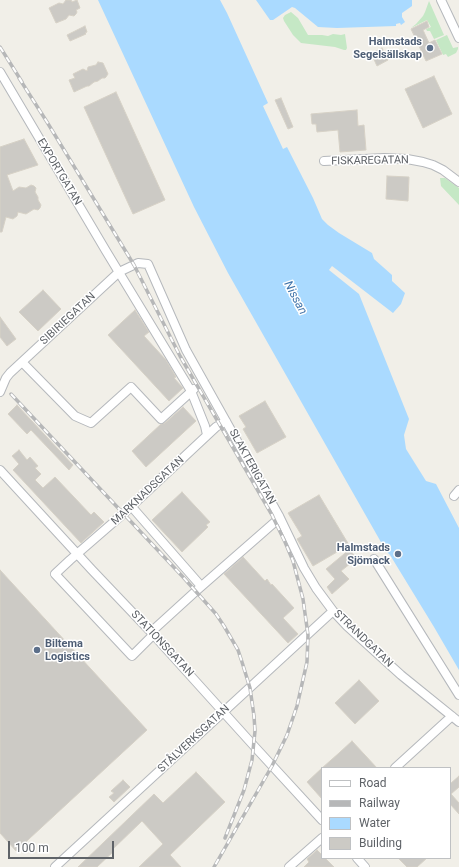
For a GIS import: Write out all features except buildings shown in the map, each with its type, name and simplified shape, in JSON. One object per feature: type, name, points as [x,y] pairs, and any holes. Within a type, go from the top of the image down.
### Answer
[{"type":"street","points":[[441,0],[459,38]]},
{"type":"street","name":"EXPORTGATAN","points":[[0,72],[119,272],[193,390],[207,436]]},
{"type":"street","name":"FISKAREGATAN","points":[[324,161],[384,158],[407,159],[433,164],[459,182]]},
{"type":"street","name":"SIBIRIEGATAN","points":[[0,392],[6,378],[10,373],[119,272],[138,263],[148,264]]},
{"type":"street","name":"SLAKTERIGATAN","points":[[148,264],[186,350],[279,516],[276,521],[202,586],[153,633]]},
{"type":"street","points":[[22,362],[75,416],[91,423],[131,387],[161,419],[193,390]]},
{"type":"street","name":"MARKNADSGATAN","points":[[153,633],[132,656],[56,574],[216,427],[226,421]]},
{"type":"street","points":[[0,463],[0,470]]},
{"type":"street","name":"STATIONSGATAN","points":[[0,470],[92,570],[153,633],[321,819]]},
{"type":"street","points":[[131,506],[202,586]]},
{"type":"street","name":"STRANDGATAN","points":[[279,516],[316,588],[347,626],[396,670],[459,722]]},
{"type":"street","points":[[374,560],[459,695]]},
{"type":"street","name":"STÅLVERKSGATAN","points":[[55,867],[334,611]]},
{"type":"street","points":[[396,767],[452,716]]},
{"type":"street","points":[[288,867],[321,839]]},
{"type":"street","points":[[358,859],[365,867]]},
{"type":"green space","points":[[429,1],[444,35],[434,39],[430,31],[427,31],[426,29],[431,27],[427,20],[411,28],[423,16]]},
{"type":"green space","points":[[291,12],[298,18],[308,35],[328,36],[333,34],[345,34],[346,50],[335,47],[301,43],[293,35],[283,18]]},
{"type":"green space","points":[[447,35],[453,48],[458,47],[456,53],[448,57],[446,54],[443,55],[436,40]]},
{"type":"green space","points":[[440,178],[445,178],[459,188],[459,205],[441,186]]},
{"type":"water","name":"Nissan","points":[[98,0],[220,0],[268,103],[263,106],[283,149],[287,147],[322,219],[339,233],[372,253],[374,259],[392,275],[392,281],[405,293],[401,304],[393,313],[332,266],[329,270],[359,294],[409,419],[404,435],[406,449],[426,481],[436,484],[459,528],[459,670],[390,555],[386,551],[228,273],[194,207]]},
{"type":"water","points":[[256,0],[412,0],[412,6],[402,13],[402,17],[405,22],[401,25],[400,23],[396,24],[396,26],[337,28],[318,27],[292,7],[273,20],[270,20]]},
{"type":"railway","points":[[0,47],[22,82]]},
{"type":"railway","points":[[19,78],[134,265],[180,356],[272,515],[293,561],[303,599],[308,635],[307,662],[297,706],[287,735],[272,766],[214,867]]},
{"type":"railway","points":[[11,394],[216,614],[238,650],[250,688],[255,731],[252,760],[244,790],[225,838]]},
{"type":"place","name":"Halmstads Segelsällskap","points":[[430,48]]},
{"type":"place","name":"Halmstads Sjömack","points":[[398,554]]},
{"type":"place","name":"Biltema Logistics","points":[[37,650]]}]
